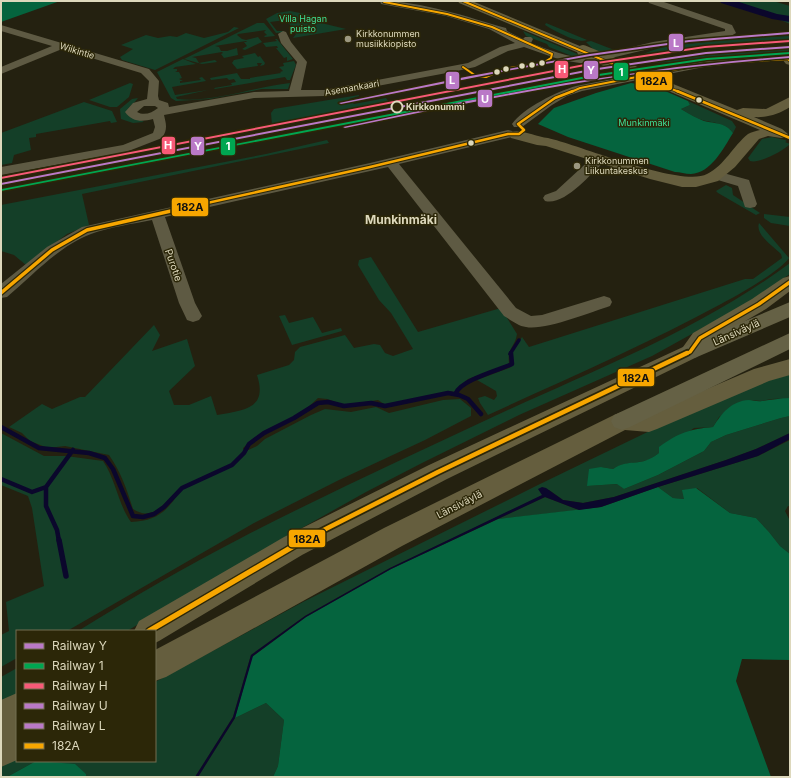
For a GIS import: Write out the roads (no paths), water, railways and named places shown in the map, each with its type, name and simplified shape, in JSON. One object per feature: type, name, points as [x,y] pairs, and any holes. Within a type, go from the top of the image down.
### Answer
[{"type":"highway","name":"Länsiväylä","points":[[690,352],[790,308]]},
{"type":"highway","name":"Länsiväylä","points":[[622,421],[790,340]]},
{"type":"main road","points":[[463,1],[584,53],[660,80],[788,133]]},
{"type":"main road","points":[[476,1],[584,53]]},
{"type":"main road","points":[[739,113],[771,113],[790,103]]},
{"type":"main road","points":[[788,133],[782,123],[790,103]]},
{"type":"main road","points":[[720,172],[721,164],[744,133],[745,126],[739,113]]},
{"type":"main road","points":[[513,130],[536,141],[548,142],[655,176],[682,182],[705,180],[720,172],[730,164],[754,136],[767,132],[788,133]]},
{"type":"main road","points":[[690,352],[700,338],[759,304],[790,282]]},
{"type":"main road","name":"Länsiväylä","points":[[151,630],[293,546],[438,472],[690,352]]},
{"type":"main road","points":[[622,421],[649,422],[762,375],[790,367]]},
{"type":"main road","name":"Länsiväylä","points":[[156,665],[386,541],[622,421]]},
{"type":"main road","points":[[1,718],[16,710]]},
{"type":"main road","points":[[1,751],[16,743]]},
{"type":"street","points":[[381,2],[448,14],[492,27],[562,58],[584,53],[586,61],[661,43],[731,33],[731,30],[726,26],[652,1]]},
{"type":"street","name":"Wiikintie","points":[[1,28],[145,71],[151,76]]},
{"type":"street","points":[[283,34],[286,43],[302,62],[294,94]]},
{"type":"street","name":"Asemankaari","points":[[159,108],[186,109],[196,105],[254,95],[324,93],[457,68],[478,62],[524,41]]},
{"type":"street","points":[[1,71],[61,46]]},
{"type":"street","points":[[1,293],[60,245],[76,235],[93,228],[495,138],[513,130],[552,99],[568,91],[671,69],[719,62],[790,58]]},
{"type":"street","points":[[1,171],[126,148],[158,135],[161,127],[159,108],[152,96],[154,81],[151,76],[146,81],[142,99],[131,112],[136,116],[144,117],[159,108]]},
{"type":"street","points":[[139,104],[159,108]]},
{"type":"street","points":[[144,117],[150,126],[150,138]]},
{"type":"street","points":[[550,198],[561,194],[599,159]]},
{"type":"street","points":[[391,162],[510,312],[528,322],[542,321],[604,302]]},
{"type":"street","points":[[720,172],[744,184],[750,204]]},
{"type":"street","name":"Purotie","points":[[157,214],[187,303],[193,316]]},
{"type":"waterway","points":[[725,1],[776,17],[790,19]]},
{"type":"waterway","points":[[510,354],[519,340]]},
{"type":"waterway","points":[[456,393],[459,388],[472,380],[512,364],[511,353]]},
{"type":"waterway","points":[[72,451],[89,453],[105,458],[113,469],[133,516],[143,517],[154,514],[164,507],[182,488],[232,465],[244,453],[249,444],[264,433],[294,418],[318,403],[328,402],[344,406],[371,403],[385,406],[448,393],[459,395],[468,399],[481,414]]},
{"type":"waterway","points":[[1,427],[39,448],[72,451]]},
{"type":"waterway","points":[[46,487],[72,451]]},
{"type":"waterway","points":[[1,479],[32,492],[46,487]]},
{"type":"waterway","points":[[46,487],[46,506],[57,530],[59,541]]},
{"type":"waterway","points":[[59,540],[66,576]]},
{"type":"rail line","name":"L","points":[[341,103],[590,55],[689,41],[789,33]]},
{"type":"rail line","name":"H","points":[[1,178],[590,64],[705,47],[790,41]]},
{"type":"rail line","name":"Y","points":[[1,184],[591,70],[706,53],[790,47]]},
{"type":"rail line","name":"1","points":[[2,190],[592,76],[707,59],[790,53]]},
{"type":"rail line","name":"U","points":[[345,127],[456,104],[622,75],[790,57]]},
{"type":"place","name":"Kirkkonummen musiikkiopisto","points":[[348,39]]},
{"type":"place","name":"Kirkkonummi","points":[[397,107]]},
{"type":"place","name":"Kirkkonummen Liikuntakeskus","points":[[577,166]]},
{"type":"district","name":"Munkinmäki","points":[[401,220]]},
{"type":"park label","name":"Villa Hagan puisto","points":[[303,24]]}]
